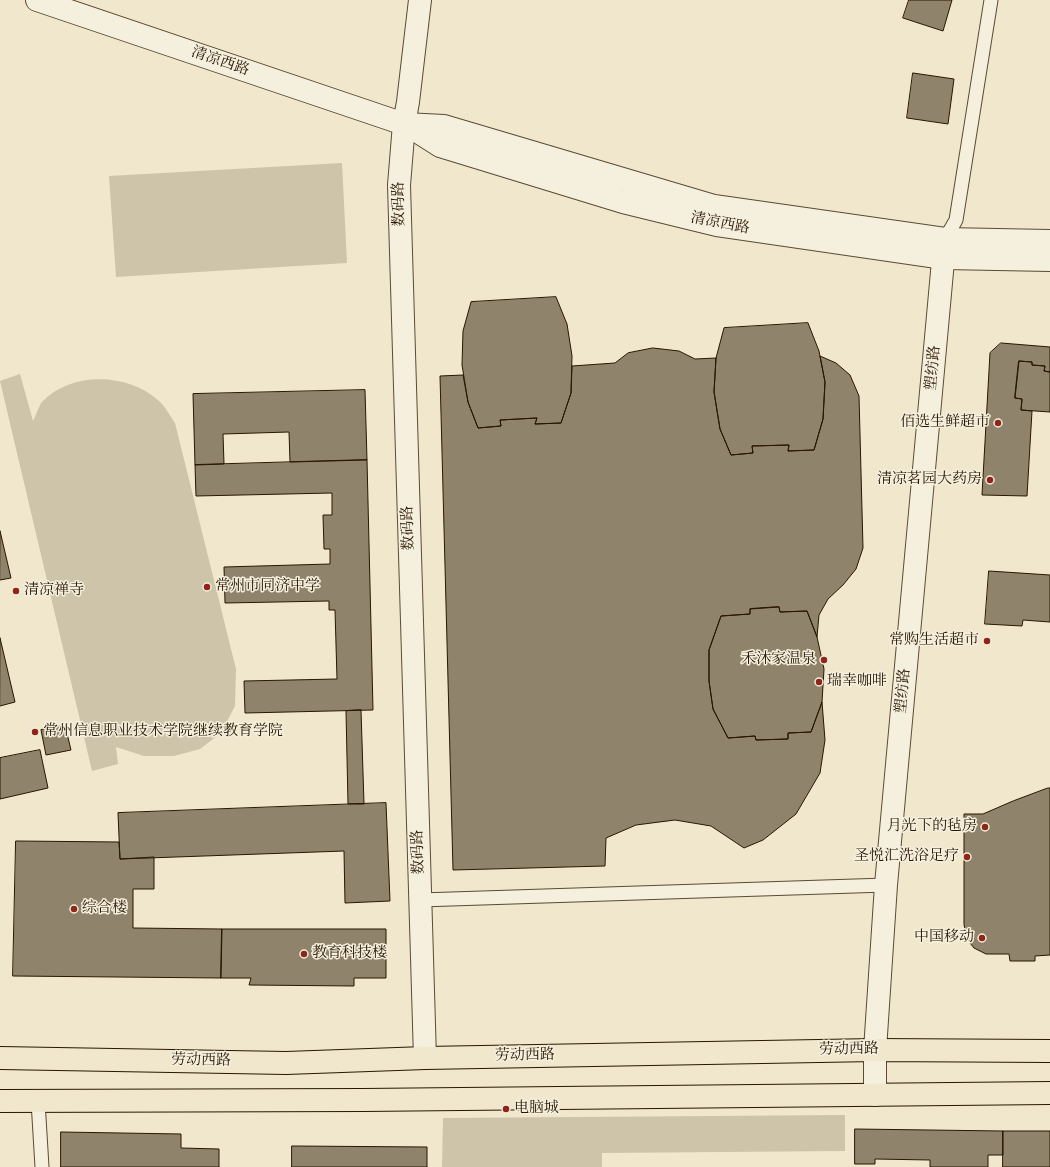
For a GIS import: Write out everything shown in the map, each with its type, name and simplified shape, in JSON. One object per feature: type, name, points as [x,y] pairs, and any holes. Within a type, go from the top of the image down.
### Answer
[{"type":"main road","name":"劳动西路","points":[[0,1058],[286,1063],[425,1058],[875,1050],[1050,1051]]},
{"type":"main road","points":[[0,1101],[363,1100],[1050,1092]]},
{"type":"street","name":"清凉西路","points":[[37,0],[404,124],[440,146],[623,202],[717,225],[1050,260]]},
{"type":"street","name":"数码路","points":[[420,0],[404,124],[399,185],[425,1058]]},
{"type":"street","name":"清凉西路","points":[[945,248],[1050,241]]},
{"type":"street","name":"塑纺路","points":[[875,1095],[875,1050],[886,885],[945,248]]},
{"type":"lane","points":[[945,248],[956,220],[991,0]]},
{"type":"lane","points":[[420,900],[886,885]]},
{"type":"lane","points":[[38,1101],[42,1167]]},
{"type":"shaded area","points":[[342,163],[347,263],[116,277],[109,176]]},
{"type":"shaded area","points":[[20,374],[33,421],[39,406],[54,392],[69,385],[100,379],[132,385],[146,392],[161,403],[175,423],[236,669],[235,706],[221,733],[200,749],[174,756],[144,756],[116,747],[118,764],[92,771],[0,381]]},
{"type":"shaded area","points":[[845,1115],[845,1151],[602,1153],[602,1167],[442,1167],[443,1118]]},
{"type":"building","points":[[909,0],[952,0],[943,31],[903,18]]},
{"type":"building","points":[[913,73],[954,79],[948,124],[907,118]]},
{"type":"building","points":[[556,297],[567,324],[572,356],[571,393],[561,423],[535,424],[537,418],[500,420],[501,426],[478,428],[468,402],[462,365],[463,331],[471,302]]},
{"type":"building","points":[[808,323],[819,351],[825,382],[823,419],[814,450],[788,451],[789,445],[752,446],[753,453],[731,455],[720,429],[714,392],[716,358],[724,328]]},
{"type":"building","points":[[1001,343],[1050,347],[1050,372],[1044,371],[1045,366],[1032,365],[1032,362],[1019,361],[1015,398],[1022,399],[1021,410],[1032,411],[1027,496],[982,495],[990,353]]},
{"type":"building","points":[[653,348],[679,351],[695,359],[716,358],[714,392],[720,429],[731,455],[753,453],[752,446],[789,445],[788,451],[814,450],[823,419],[825,382],[820,356],[836,363],[850,375],[859,396],[863,548],[856,569],[843,585],[828,599],[819,615],[817,637],[807,611],[780,612],[779,607],[750,609],[750,614],[721,616],[709,650],[709,681],[713,709],[728,738],[755,736],[756,740],[788,739],[788,733],[811,732],[822,702],[825,740],[820,773],[796,814],[763,840],[744,848],[711,826],[675,820],[636,825],[606,838],[605,866],[453,870],[440,376],[463,375],[468,402],[478,428],[501,426],[500,420],[537,418],[535,424],[561,423],[571,393],[572,366],[615,363],[628,353]]},
{"type":"building","points":[[1019,361],[1032,362],[1032,365],[1045,366],[1044,371],[1050,372],[1050,412],[1021,410],[1022,399],[1015,398]]},
{"type":"building","points":[[365,390],[367,460],[290,462],[289,432],[223,434],[224,464],[195,465],[193,394]]},
{"type":"building","points":[[367,460],[373,710],[245,713],[244,681],[337,679],[335,610],[329,610],[329,601],[225,603],[224,567],[330,564],[330,549],[324,549],[323,515],[332,515],[332,493],[196,496],[195,465]]},
{"type":"building","points":[[0,531],[11,578],[0,580]]},
{"type":"building","points":[[989,571],[1050,575],[1050,622],[1023,620],[1022,626],[985,624]]},
{"type":"building","points":[[779,607],[780,612],[807,611],[817,637],[824,669],[822,702],[811,732],[788,733],[788,739],[756,740],[755,736],[728,738],[713,709],[709,681],[709,650],[721,616],[750,614],[750,609]]},
{"type":"building","points":[[0,638],[15,702],[0,706]]},
{"type":"building","points":[[361,710],[364,804],[348,804],[346,711]]},
{"type":"building","points":[[65,725],[71,750],[46,755],[41,730]]},
{"type":"building","points":[[40,750],[48,788],[0,799],[0,758]]},
{"type":"building","points":[[1050,788],[1050,955],[1035,956],[1035,961],[1010,961],[1009,954],[986,954],[974,948],[966,938],[964,924],[964,814],[983,814]]},
{"type":"building","points":[[386,803],[390,901],[345,903],[344,851],[120,859],[118,813]]},
{"type":"building","name":"综合楼","points":[[16,841],[119,842],[120,859],[154,857],[154,889],[133,889],[133,928],[222,929],[221,978],[13,976]]},
{"type":"building","name":"教育科技楼","points":[[222,929],[386,929],[386,978],[354,978],[354,986],[249,985],[251,978],[221,978]]},
{"type":"building","points":[[855,1129],[1003,1131],[1003,1155],[988,1155],[988,1167],[930,1167],[930,1160],[875,1159],[875,1164],[855,1164]]},
{"type":"building","points":[[1003,1131],[1050,1131],[1050,1167],[1003,1167]]},
{"type":"building","points":[[61,1132],[181,1134],[181,1148],[219,1149],[219,1167],[61,1167]]},
{"type":"building","points":[[292,1146],[427,1147],[427,1167],[292,1167]]},
{"type":"place","name":"佰选生鲜超市","points":[[998,423]]},
{"type":"place","name":"清凉茗园大药房","points":[[990,480]]},
{"type":"place","name":"常州市同济中学","points":[[207,587]]},
{"type":"place","name":"清凉禅寺","points":[[16,591]]},
{"type":"place","name":"常购生活超市","points":[[987,641]]},
{"type":"place","name":"禾沐家温泉","points":[[824,660]]},
{"type":"place","name":"瑞幸咖啡","points":[[819,682]]},
{"type":"place","name":"常州信息职业技术学院继续教育学院","points":[[35,732]]},
{"type":"place","name":"月光下的毡房","points":[[985,827]]},
{"type":"place","name":"圣悦汇洗浴足疗","points":[[967,857]]},
{"type":"place","name":"综合楼","points":[[74,909]]},
{"type":"place","name":"中国移动","points":[[982,938]]},
{"type":"place","name":"教育科技楼","points":[[304,954]]},
{"type":"place","name":"电脑城","points":[[506,1109]]}]
